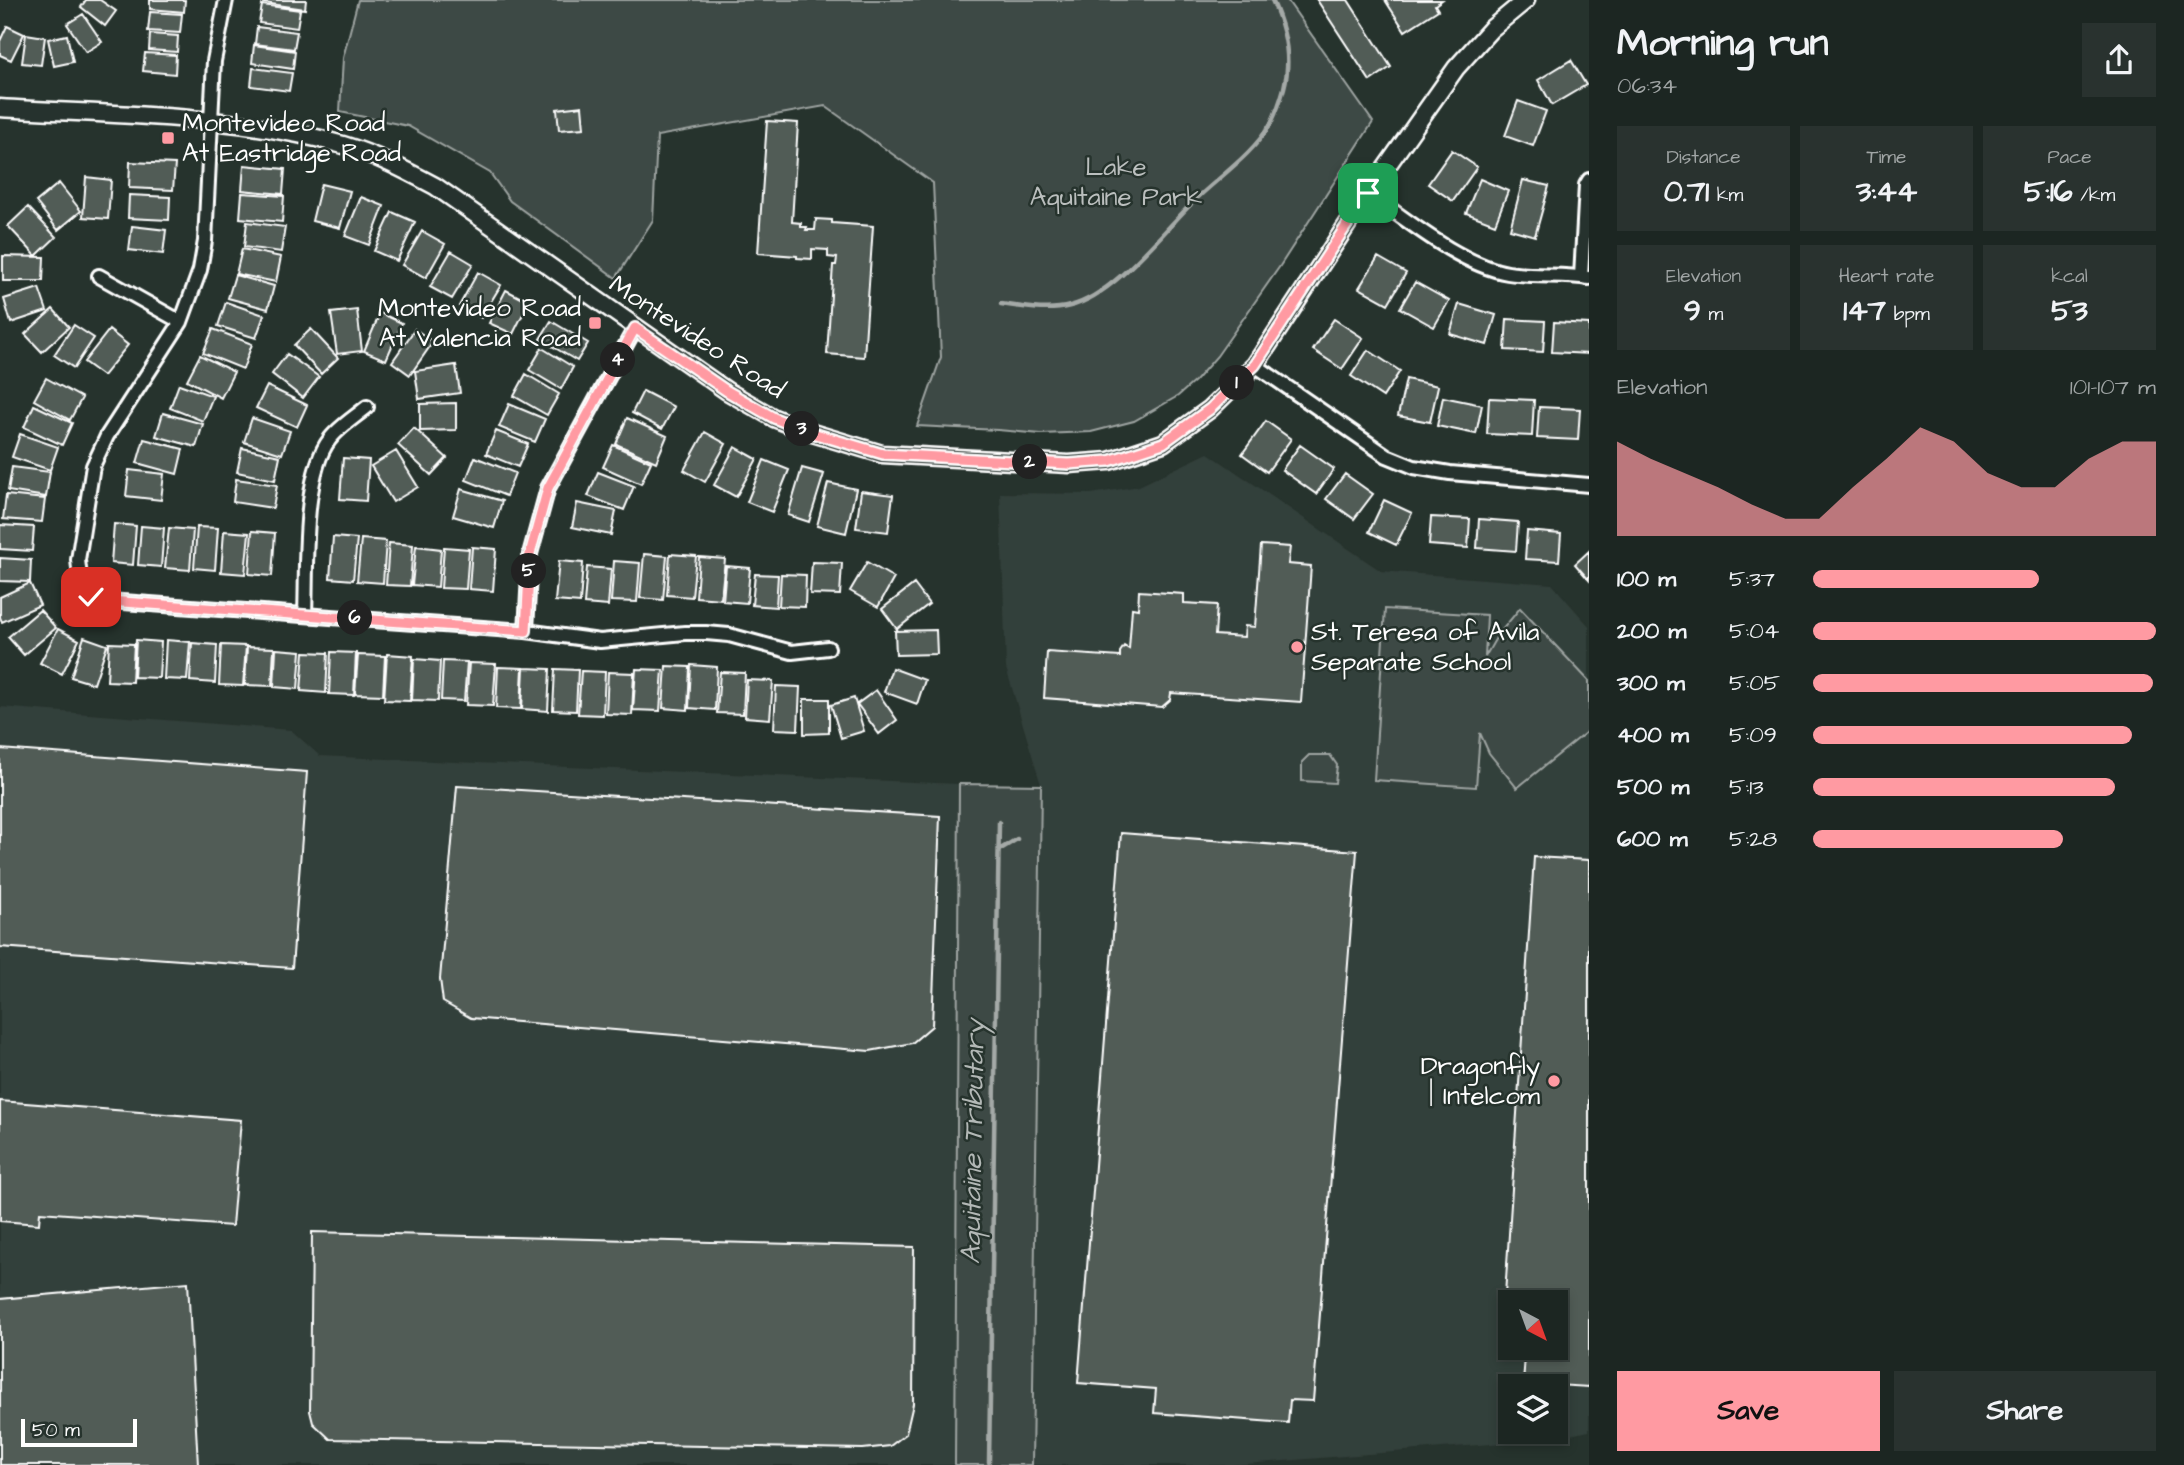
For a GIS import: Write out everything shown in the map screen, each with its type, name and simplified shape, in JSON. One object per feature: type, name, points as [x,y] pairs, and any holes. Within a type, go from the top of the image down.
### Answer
[{"type":"street","points":[[226,0],[214,61],[205,241],[200,270],[180,322],[107,436],[93,466],[78,560],[81,585],[91,597],[109,601],[526,631],[600,641],[706,633],[729,635],[792,652],[828,648]]},
{"type":"street","name":"Montevideo Road","points":[[0,108],[211,121],[297,134],[344,146],[396,165],[435,186],[727,391],[774,418],[809,432],[883,454],[1069,464],[1109,461],[1163,443],[1210,409],[1255,365],[1368,193],[1456,68],[1491,29],[1526,0]]},
{"type":"street","points":[[1368,193],[1440,242],[1479,264],[1508,273],[1585,278],[1586,185],[1589,180]]},
{"type":"street","points":[[99,276],[180,322]]},
{"type":"street","points":[[526,631],[530,554],[548,488],[635,328]]},
{"type":"street","points":[[1255,365],[1387,456],[1414,467],[1450,473],[1589,485]]},
{"type":"street","points":[[305,614],[309,508],[320,456],[330,439],[367,407]]},
{"type":"shaded area","points":[[1208,453],[1381,571],[1552,584],[1589,626],[1589,1431],[1568,1435],[1568,1374],[1498,1374],[1498,1443],[1233,1465],[1032,1465],[1041,785],[1006,668],[1000,493],[1091,494],[1139,486]]},
{"type":"shaded area","points":[[0,707],[291,730],[320,756],[959,784],[955,1465],[0,1465]]},
{"type":"green space","name":"Lake Aquitaine Park","points":[[358,0],[1287,0],[1373,122],[1280,266],[1217,356],[1178,396],[1134,421],[1091,432],[1041,434],[917,426],[941,357],[933,183],[825,106],[657,136],[653,220],[616,278],[510,201],[490,173],[408,126],[340,112],[343,58]]},
{"type":"green space","points":[[1520,608],[1589,681],[1589,730],[1517,788],[1489,753],[1480,733],[1476,787],[1374,780],[1385,609],[1487,615],[1485,657],[1497,636]]},
{"type":"green space","points":[[1309,755],[1330,755],[1337,765],[1335,783],[1302,781],[1302,762]]},
{"type":"green space","points":[[959,784],[1041,785],[1032,1465],[955,1465]]},
{"type":"building","points":[[86,0],[100,0],[116,11],[105,26],[81,7]]},
{"type":"building","points":[[150,0],[185,0],[184,12],[150,9]]},
{"type":"building","points":[[264,0],[306,0],[305,9],[264,3]]},
{"type":"building","points":[[1317,0],[1348,0],[1391,67],[1370,81]]},
{"type":"building","points":[[1385,0],[1442,0],[1435,5],[1438,10],[1405,31]]},
{"type":"building","points":[[262,5],[300,10],[297,28],[259,23]]},
{"type":"building","points":[[150,12],[182,14],[180,33],[148,31]]},
{"type":"building","points":[[83,14],[102,42],[86,52],[67,24]]},
{"type":"building","points":[[7,26],[24,34],[11,60],[0,55],[0,41]]},
{"type":"building","points":[[257,27],[297,32],[294,49],[255,44]]},
{"type":"building","points":[[26,34],[45,37],[41,65],[22,63]]},
{"type":"building","points":[[150,34],[178,36],[177,52],[149,50]]},
{"type":"building","points":[[67,35],[73,62],[54,66],[48,39]]},
{"type":"building","points":[[254,45],[295,51],[293,69],[252,63]]},
{"type":"building","points":[[145,53],[176,55],[175,74],[143,71]]},
{"type":"building","points":[[1571,60],[1586,85],[1552,105],[1538,80]]},
{"type":"building","points":[[253,68],[292,73],[289,91],[251,86]]},
{"type":"building","points":[[1518,101],[1546,111],[1533,146],[1505,136]]},
{"type":"building","points":[[582,106],[584,128],[559,130],[557,109]]},
{"type":"building","points":[[767,121],[798,123],[792,222],[801,223],[801,227],[807,227],[806,230],[815,230],[816,219],[873,226],[864,357],[827,354],[833,265],[836,265],[837,258],[828,257],[828,250],[812,249],[812,259],[758,253]]},
{"type":"building","points":[[1452,150],[1477,167],[1453,201],[1428,184]]},
{"type":"building","points":[[130,162],[175,164],[173,190],[129,188]]},
{"type":"building","points":[[244,165],[285,169],[283,194],[242,190]]},
{"type":"building","points":[[86,177],[111,180],[108,219],[83,217]]},
{"type":"building","points":[[1480,179],[1508,191],[1495,224],[1466,213]]},
{"type":"building","points":[[1523,180],[1549,186],[1535,236],[1510,229]]},
{"type":"building","points":[[59,183],[81,211],[58,230],[36,202]]},
{"type":"building","points":[[321,184],[350,191],[340,228],[312,221]]},
{"type":"building","points":[[242,193],[284,196],[282,222],[240,218]]},
{"type":"building","points":[[129,195],[170,197],[169,220],[128,218]]},
{"type":"building","points":[[361,197],[384,206],[369,245],[345,236]]},
{"type":"building","points":[[28,207],[56,237],[36,256],[8,226]]},
{"type":"building","points":[[392,212],[415,222],[397,261],[374,251]]},
{"type":"building","points":[[247,222],[285,227],[281,252],[244,247]]},
{"type":"building","points":[[132,226],[166,230],[163,254],[129,250]]},
{"type":"building","points":[[422,231],[445,244],[426,278],[402,265]]},
{"type":"building","points":[[242,249],[281,257],[276,282],[236,274]]},
{"type":"building","points":[[451,251],[473,264],[452,299],[430,287]]},
{"type":"building","points":[[3,256],[44,257],[43,281],[3,281]]},
{"type":"building","points":[[1378,257],[1406,273],[1388,304],[1359,288]]},
{"type":"building","points":[[478,272],[501,285],[481,318],[459,306]]},
{"type":"building","points":[[235,275],[274,286],[268,309],[228,298]]},
{"type":"building","points":[[1415,282],[1449,301],[1434,327],[1400,308]]},
{"type":"building","points":[[39,288],[47,311],[11,323],[4,299]]},
{"type":"building","points":[[506,290],[529,302],[513,334],[489,323]]},
{"type":"building","points":[[226,302],[264,315],[256,338],[218,326]]},
{"type":"building","points":[[1459,304],[1496,315],[1487,345],[1450,334]]},
{"type":"building","points":[[53,309],[69,327],[42,352],[25,334]]},
{"type":"building","points":[[357,310],[362,351],[337,354],[331,313]]},
{"type":"building","points":[[380,313],[402,323],[386,360],[364,351]]},
{"type":"building","points":[[1334,319],[1363,338],[1342,369],[1313,350]]},
{"type":"building","points":[[1507,319],[1545,321],[1543,352],[1505,350]]},
{"type":"building","points":[[551,321],[588,343],[577,361],[540,339]]},
{"type":"building","points":[[1554,322],[1589,324],[1589,354],[1552,352]]},
{"type":"building","points":[[74,325],[94,338],[74,368],[54,355]]},
{"type":"building","points":[[213,329],[252,344],[243,369],[203,353]]},
{"type":"building","points":[[311,329],[338,358],[321,374],[294,345]]},
{"type":"building","points":[[415,329],[433,342],[410,375],[392,362]]},
{"type":"building","points":[[109,330],[128,345],[103,376],[84,362]]},
{"type":"building","points":[[542,348],[573,367],[561,389],[529,370]]},
{"type":"building","points":[[1368,350],[1400,371],[1383,397],[1351,376]]},
{"type":"building","points":[[287,354],[319,377],[303,398],[272,374]]},
{"type":"building","points":[[200,355],[234,372],[221,398],[187,380]]},
{"type":"building","points":[[456,365],[460,393],[419,399],[415,371]]},
{"type":"building","points":[[526,374],[559,394],[547,415],[514,396]]},
{"type":"building","points":[[46,378],[82,398],[70,420],[34,400]]},
{"type":"building","points":[[1406,379],[1438,386],[1430,422],[1398,416]]},
{"type":"building","points":[[179,384],[213,396],[203,421],[170,408]]},
{"type":"building","points":[[267,386],[307,405],[297,427],[256,408]]},
{"type":"building","points":[[643,391],[674,407],[662,429],[632,413]]},
{"type":"building","points":[[1443,397],[1482,405],[1476,434],[1437,426]]},
{"type":"building","points":[[1489,398],[1534,400],[1532,436],[1487,434]]},
{"type":"building","points":[[456,403],[456,430],[420,431],[420,404]]},
{"type":"building","points":[[509,404],[545,419],[535,442],[499,427]]},
{"type":"building","points":[[34,405],[72,423],[62,445],[24,427]]},
{"type":"building","points":[[1539,407],[1580,409],[1578,440],[1537,438]]},
{"type":"building","points":[[163,413],[203,424],[196,447],[156,436]]},
{"type":"building","points":[[252,418],[290,431],[282,454],[244,442]]},
{"type":"building","points":[[627,418],[667,436],[656,462],[616,444]]},
{"type":"building","points":[[1266,421],[1291,439],[1267,472],[1242,454]]},
{"type":"building","points":[[414,428],[447,458],[431,475],[398,445]]},
{"type":"building","points":[[496,431],[528,444],[518,467],[486,454]]},
{"type":"building","points":[[705,432],[726,444],[705,482],[684,470]]},
{"type":"building","points":[[20,434],[58,447],[50,470],[12,457]]},
{"type":"building","points":[[144,439],[183,449],[177,474],[137,463]]},
{"type":"building","points":[[613,445],[651,462],[641,484],[603,467]]},
{"type":"building","points":[[1300,445],[1334,469],[1316,494],[1282,470]]},
{"type":"building","points":[[735,447],[757,459],[736,497],[714,485]]},
{"type":"building","points":[[242,448],[280,456],[275,480],[237,472]]},
{"type":"building","points":[[396,451],[418,487],[393,502],[371,466]]},
{"type":"building","points":[[475,457],[515,473],[506,496],[466,480]]},
{"type":"building","points":[[343,458],[369,460],[366,501],[340,499]]},
{"type":"building","points":[[764,460],[789,470],[772,512],[747,502]]},
{"type":"building","points":[[12,467],[50,472],[46,497],[8,491]]},
{"type":"building","points":[[802,468],[824,474],[809,522],[788,515]]},
{"type":"building","points":[[129,470],[164,474],[161,500],[126,496]]},
{"type":"building","points":[[598,472],[634,486],[624,510],[588,496]]},
{"type":"building","points":[[1345,474],[1373,494],[1354,519],[1326,499]]},
{"type":"building","points":[[236,479],[277,485],[273,508],[233,502]]},
{"type":"building","points":[[828,483],[856,489],[846,533],[817,526]]},
{"type":"building","points":[[461,489],[502,501],[494,528],[453,516]]},
{"type":"building","points":[[861,491],[893,495],[888,532],[856,528]]},
{"type":"building","points":[[6,495],[45,499],[42,522],[3,519]]},
{"type":"building","points":[[1384,500],[1412,513],[1396,545],[1369,532]]},
{"type":"building","points":[[577,503],[616,511],[611,535],[572,527]]},
{"type":"building","points":[[1431,517],[1470,519],[1468,548],[1429,545]]},
{"type":"building","points":[[1479,519],[1518,522],[1516,551],[1477,548]]},
{"type":"building","points":[[114,524],[136,526],[133,565],[111,563]]},
{"type":"building","points":[[0,525],[34,527],[32,551],[0,549]]},
{"type":"building","points":[[141,526],[164,528],[161,567],[138,565]]},
{"type":"building","points":[[197,527],[218,528],[215,570],[194,568]]},
{"type":"building","points":[[169,528],[193,530],[190,570],[165,568]]},
{"type":"building","points":[[224,531],[249,533],[245,574],[221,572]]},
{"type":"building","points":[[252,531],[275,533],[272,576],[249,574]]},
{"type":"building","points":[[1527,531],[1561,534],[1559,561],[1525,559]]},
{"type":"building","points":[[333,537],[357,539],[353,580],[330,578]]},
{"type":"building","points":[[361,539],[386,541],[383,583],[357,581]]},
{"type":"building","points":[[389,543],[413,545],[410,586],[386,585]]},
{"type":"building","points":[[1261,545],[1290,547],[1288,564],[1311,566],[1301,702],[1171,693],[1170,700],[1162,707],[1044,698],[1047,652],[1120,657],[1124,646],[1129,649],[1132,608],[1138,609],[1139,591],[1184,594],[1184,603],[1217,605],[1215,635],[1244,637],[1245,626],[1255,627]]},
{"type":"building","points":[[416,546],[441,549],[438,587],[412,585]]},
{"type":"building","points":[[444,547],[469,549],[466,589],[441,588]]},
{"type":"building","points":[[472,547],[496,549],[493,591],[469,589]]},
{"type":"building","points":[[1589,551],[1589,580],[1575,564]]},
{"type":"building","points":[[644,554],[667,556],[663,600],[640,598]]},
{"type":"building","points":[[670,554],[696,556],[692,597],[667,595]]},
{"type":"building","points":[[699,557],[725,559],[721,599],[696,597]]},
{"type":"building","points":[[0,558],[31,560],[30,582],[0,581]]},
{"type":"building","points":[[559,561],[583,563],[580,603],[555,601]]},
{"type":"building","points":[[614,561],[640,563],[637,602],[611,601]]},
{"type":"building","points":[[812,562],[842,563],[840,595],[810,594]]},
{"type":"building","points":[[867,562],[894,578],[878,607],[850,591]]},
{"type":"building","points":[[726,566],[750,568],[747,603],[723,601]]},
{"type":"building","points":[[587,567],[611,569],[608,606],[584,604]]},
{"type":"building","points":[[755,574],[778,575],[776,607],[752,605]]},
{"type":"building","points":[[781,574],[806,575],[805,607],[779,606]]},
{"type":"building","points":[[30,583],[40,605],[2,622],[0,597]]},
{"type":"building","points":[[914,584],[929,604],[897,629],[882,609]]},
{"type":"building","points":[[40,610],[56,628],[24,655],[8,637]]},
{"type":"building","points":[[58,629],[79,640],[62,674],[40,663]]},
{"type":"building","points":[[936,630],[937,654],[896,655],[895,631]]},
{"type":"building","points":[[84,637],[107,645],[94,684],[71,677]]},
{"type":"building","points":[[136,640],[161,642],[159,678],[134,677]]},
{"type":"building","points":[[166,640],[190,642],[187,680],[164,679]]},
{"type":"building","points":[[109,643],[134,644],[132,682],[107,681]]},
{"type":"building","points":[[192,643],[217,645],[215,683],[190,681]]},
{"type":"building","points":[[221,645],[246,646],[243,686],[219,685]]},
{"type":"building","points":[[247,647],[274,648],[272,686],[245,685]]},
{"type":"building","points":[[276,649],[301,651],[298,689],[274,687]]},
{"type":"building","points":[[304,652],[328,653],[326,693],[301,691]]},
{"type":"building","points":[[331,652],[356,653],[354,695],[329,694]]},
{"type":"building","points":[[387,654],[413,656],[410,701],[384,700]]},
{"type":"building","points":[[358,655],[385,656],[383,695],[355,694]]},
{"type":"building","points":[[414,659],[440,661],[438,701],[412,700]]},
{"type":"building","points":[[443,661],[467,662],[464,701],[441,700]]},
{"type":"building","points":[[469,663],[496,664],[493,706],[466,705]]},
{"type":"building","points":[[691,665],[717,667],[715,710],[689,708]]},
{"type":"building","points":[[666,666],[690,667],[688,710],[663,708]]},
{"type":"building","points":[[498,667],[523,668],[521,709],[496,708]]},
{"type":"building","points":[[524,668],[550,669],[548,711],[522,709]]},
{"type":"building","points":[[892,668],[925,680],[917,704],[884,692]]},
{"type":"building","points":[[555,669],[578,670],[576,711],[553,710]]},
{"type":"building","points":[[636,669],[663,670],[660,711],[633,710]]},
{"type":"building","points":[[581,671],[605,672],[603,715],[578,714]]},
{"type":"building","points":[[608,672],[634,673],[632,715],[606,714]]},
{"type":"building","points":[[720,672],[745,673],[743,714],[717,713]]},
{"type":"building","points":[[747,680],[773,681],[770,719],[745,717]]},
{"type":"building","points":[[776,686],[800,687],[798,730],[774,729]]},
{"type":"building","points":[[876,690],[897,720],[879,734],[857,704]]},
{"type":"building","points":[[854,698],[864,731],[841,738],[831,705]]},
{"type":"building","points":[[804,699],[829,699],[829,733],[804,734]]},
{"type":"building","points":[[0,749],[307,772],[292,968],[0,947]]},
{"type":"building","points":[[457,786],[940,816],[932,1026],[912,1043],[870,1051],[471,1018],[443,1002],[440,979]]},
{"type":"building","points":[[1121,833],[1357,851],[1313,1401],[1290,1400],[1288,1423],[1154,1413],[1156,1389],[1078,1383]]},
{"type":"building","name":"Dragonfly | Intelcom","points":[[1534,857],[1589,860],[1589,1387],[1568,1386],[1568,1374],[1524,1374],[1525,1360],[1568,1360],[1568,1290],[1505,1290]]},
{"type":"building","points":[[0,1101],[241,1120],[232,1226],[40,1212],[39,1224],[0,1221]]},
{"type":"building","points":[[312,1232],[914,1247],[913,1404],[906,1434],[890,1446],[863,1449],[330,1439],[313,1423],[310,1411]]},
{"type":"building","points":[[188,1282],[198,1465],[0,1465],[0,1299]]},
{"type":"waterway","points":[[1001,304],[1062,308],[1086,300],[1103,290],[1136,262],[1192,203],[1255,145],[1273,119],[1286,77],[1286,43],[1272,0]]},
{"type":"waterway","name":"Aquitaine Tributary","points":[[989,1462],[999,822]]},
{"type":"waterway","points":[[999,850],[1017,839]]},
{"type":"place","name":"Montevideo Road At Eastridge Road","points":[[168,138]]},
{"type":"place","name":"Montevideo Road At Valencia Road","points":[[595,323]]},
{"type":"place","name":"St. Teresa of Avila Separate School","points":[[1297,647]]},
{"type":"place","name":"Dragonfly | Intelcom","points":[[1554,1081]]},
{"type":"route","points":[[91,597],[109,601],[526,631],[530,554],[548,488],[635,328],[727,391],[774,418],[809,432],[883,454],[1069,464],[1109,461],[1149,449],[1185,429],[1210,409],[1255,365],[1368,193]]}]
